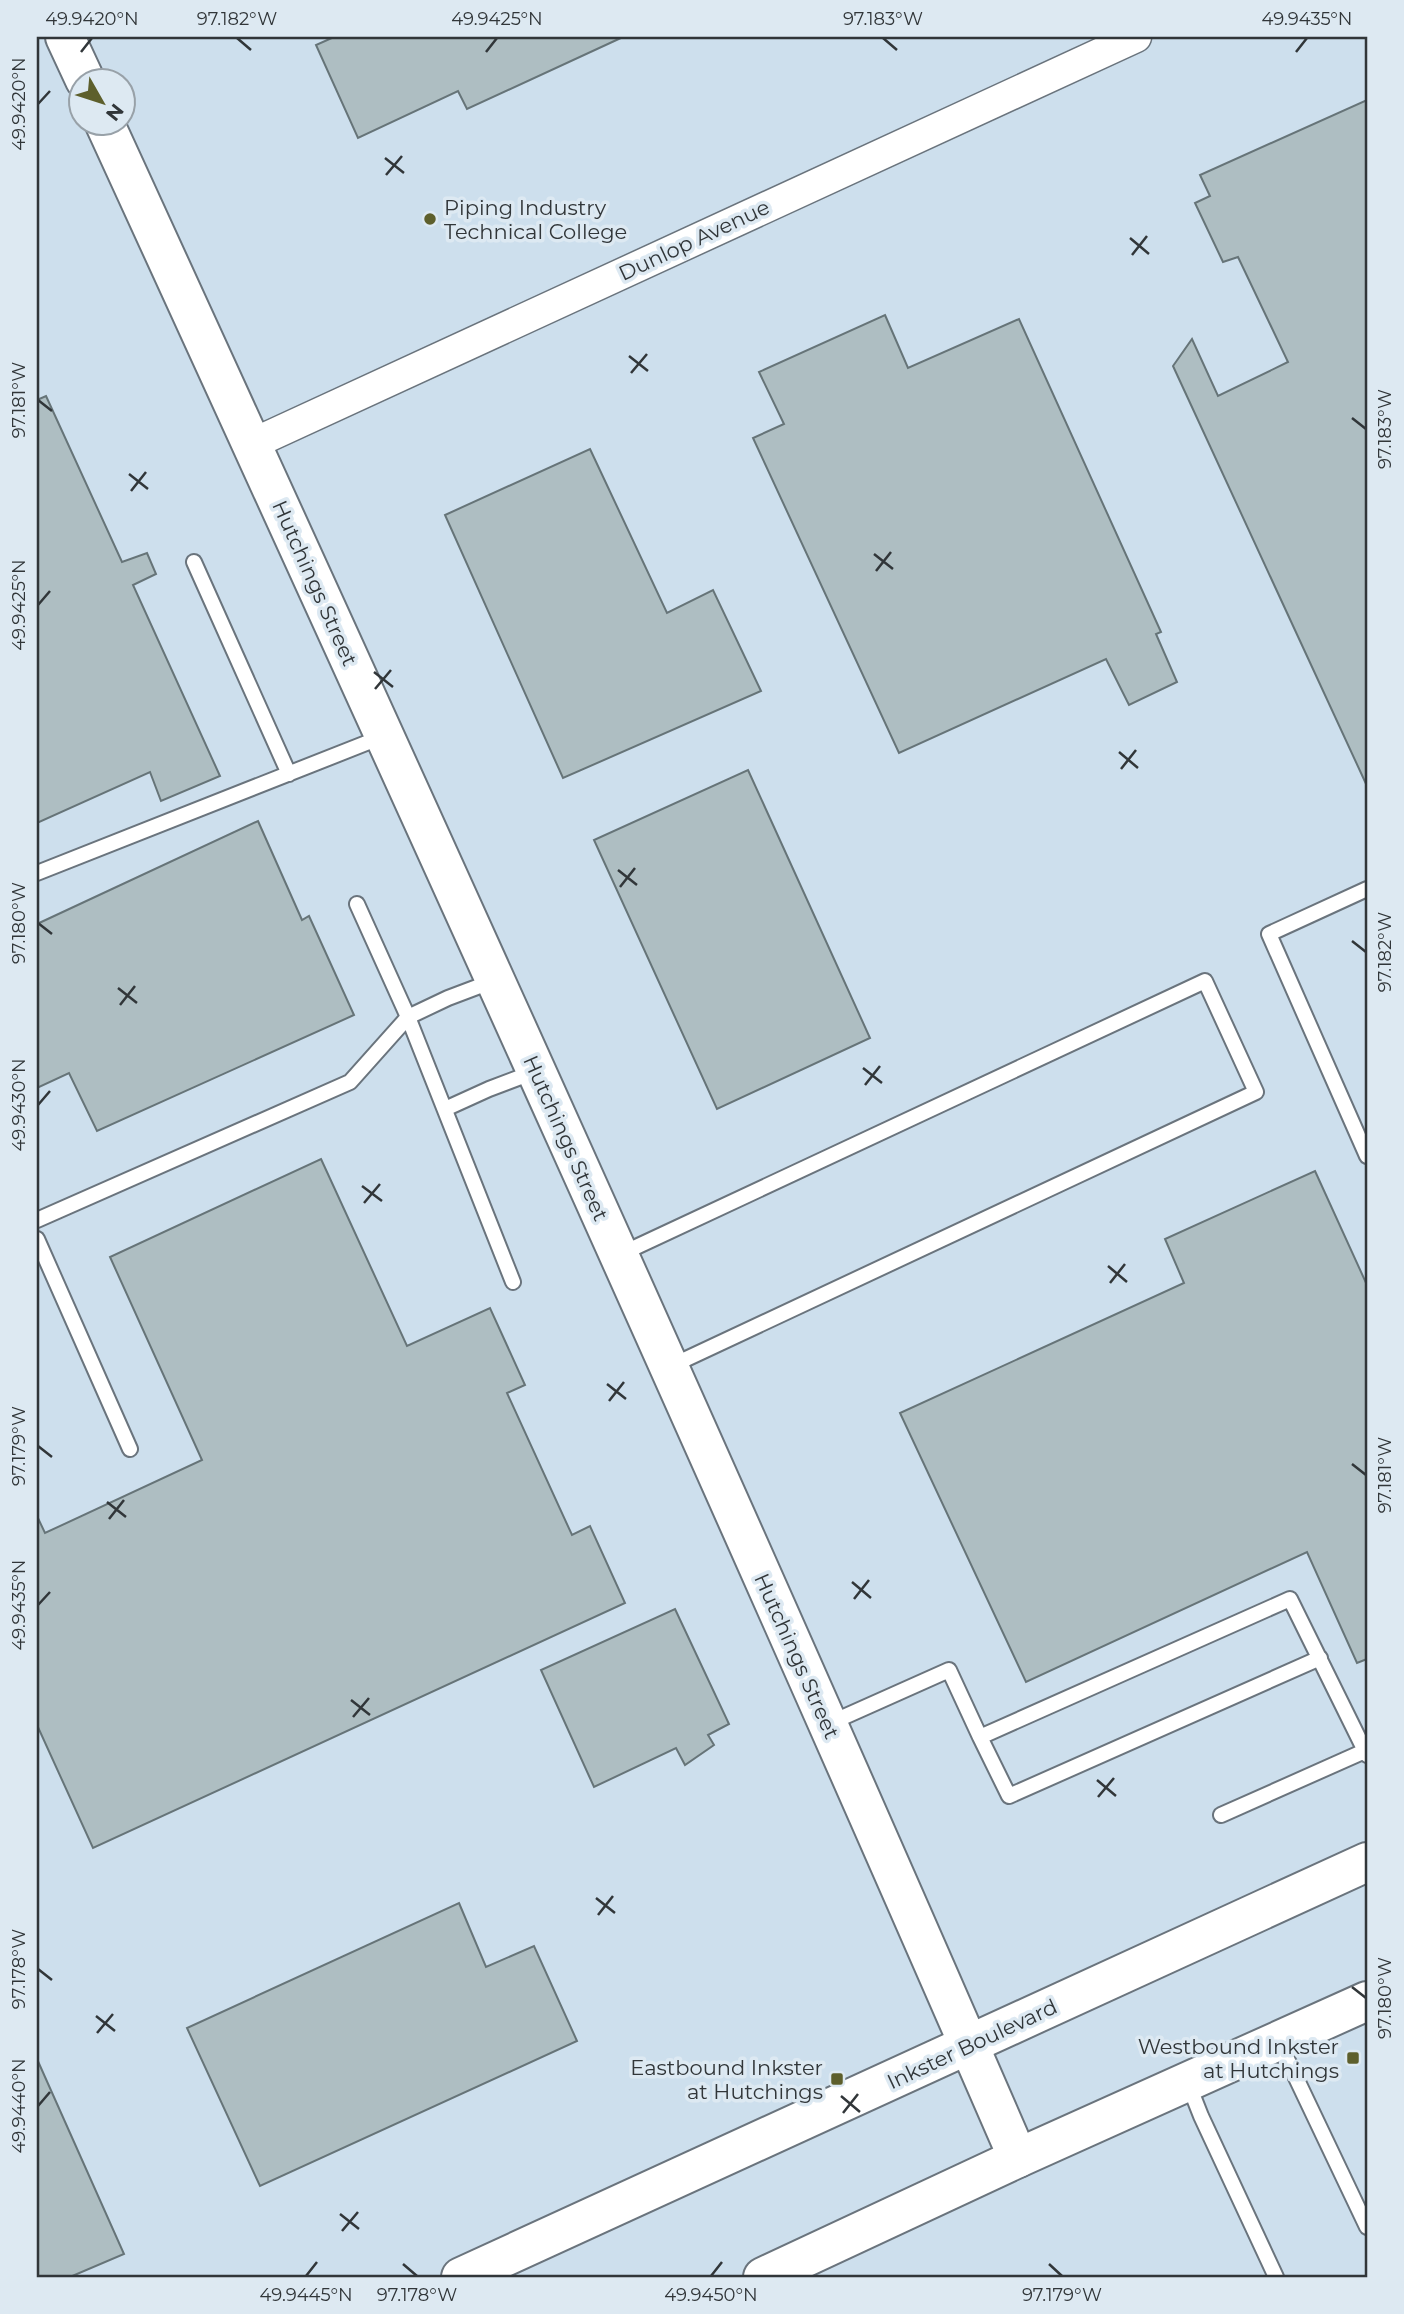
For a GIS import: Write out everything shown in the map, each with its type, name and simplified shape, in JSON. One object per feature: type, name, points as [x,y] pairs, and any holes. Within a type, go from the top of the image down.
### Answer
[{"type":"street","points":[[65,37],[78,66]]},
{"type":"street","name":"Dunlop Avenue","points":[[252,444],[1136,37]]},
{"type":"street","name":"Hutchings Street","points":[[110,136],[619,1255],[1018,2158]]},
{"type":"street","name":"Inkster Boulevard","points":[[461,2277],[1367,1862]]},
{"type":"street","points":[[763,2277],[1018,2158],[1367,2001]]},
{"type":"lane","points":[[194,562],[289,774]]},
{"type":"lane","points":[[37,873],[384,736]]},
{"type":"lane","points":[[1367,889],[1269,934],[1367,1156]]},
{"type":"lane","points":[[357,904],[408,1017],[513,1282]]},
{"type":"lane","points":[[37,1220],[350,1082],[408,1017],[495,980]]},
{"type":"lane","points":[[619,1255],[1205,981],[1256,1092],[668,1368]]},
{"type":"lane","points":[[445,1109],[536,1071]]},
{"type":"lane","points":[[37,1238],[130,1449]]},
{"type":"lane","points":[[980,1737],[1290,1599],[1367,1752],[1221,1815]]},
{"type":"lane","points":[[828,1724],[949,1670],[1009,1796],[1320,1658]]},
{"type":"lane","points":[[1279,2041],[1292,2074],[1367,2227]]},
{"type":"lane","points":[[1188,2081],[1201,2116],[1276,2277]]},
{"type":"shaded area","points":[[37,37],[1367,37],[1367,2277],[37,2277]]},
{"type":"building","points":[[334,37],[623,37],[467,109],[458,91],[358,138],[316,45]]},
{"type":"building","points":[[1367,100],[1367,786],[1173,366],[1192,339],[1218,396],[1288,362],[1238,257],[1223,262],[1195,203],[1210,196],[1200,175]]},
{"type":"building","points":[[885,315],[908,368],[1019,319],[1161,632],[1156,634],[1177,682],[1129,705],[1106,659],[899,753],[753,438],[784,424],[759,372]]},
{"type":"building","points":[[46,396],[122,562],[147,553],[156,574],[133,585],[220,776],[161,801],[150,772],[37,823],[37,400]]},
{"type":"building","points":[[590,449],[667,613],[713,590],[761,691],[563,778],[445,515]]},
{"type":"building","points":[[748,770],[870,1038],[717,1109],[594,840]]},
{"type":"building","points":[[258,821],[302,920],[309,916],[354,1015],[97,1131],[69,1073],[37,1088],[37,924]]},
{"type":"building","points":[[321,1159],[407,1346],[490,1308],[525,1385],[507,1393],[572,1535],[590,1526],[625,1603],[93,1848],[37,1725],[37,1516],[45,1533],[202,1460],[110,1257]]},
{"type":"building","points":[[1315,1171],[1367,1285],[1367,1659],[1357,1663],[1307,1552],[1026,1682],[900,1413],[1184,1283],[1165,1239]]},
{"type":"building","points":[[675,1609],[729,1724],[708,1735],[714,1745],[685,1765],[676,1748],[594,1787],[541,1670]]},
{"type":"building","points":[[459,1903],[486,1967],[534,1946],[577,2041],[260,2186],[187,2028]]},
{"type":"building","points":[[37,2059],[124,2254],[70,2277],[37,2277]]},
{"type":"place","name":"Piping Industry Technical College","points":[[430,219]]},
{"type":"place","name":"Westbound Inkster at Hutchings","points":[[1353,2058]]},
{"type":"place","name":"Eastbound Inkster at Hutchings","points":[[837,2079]]}]
